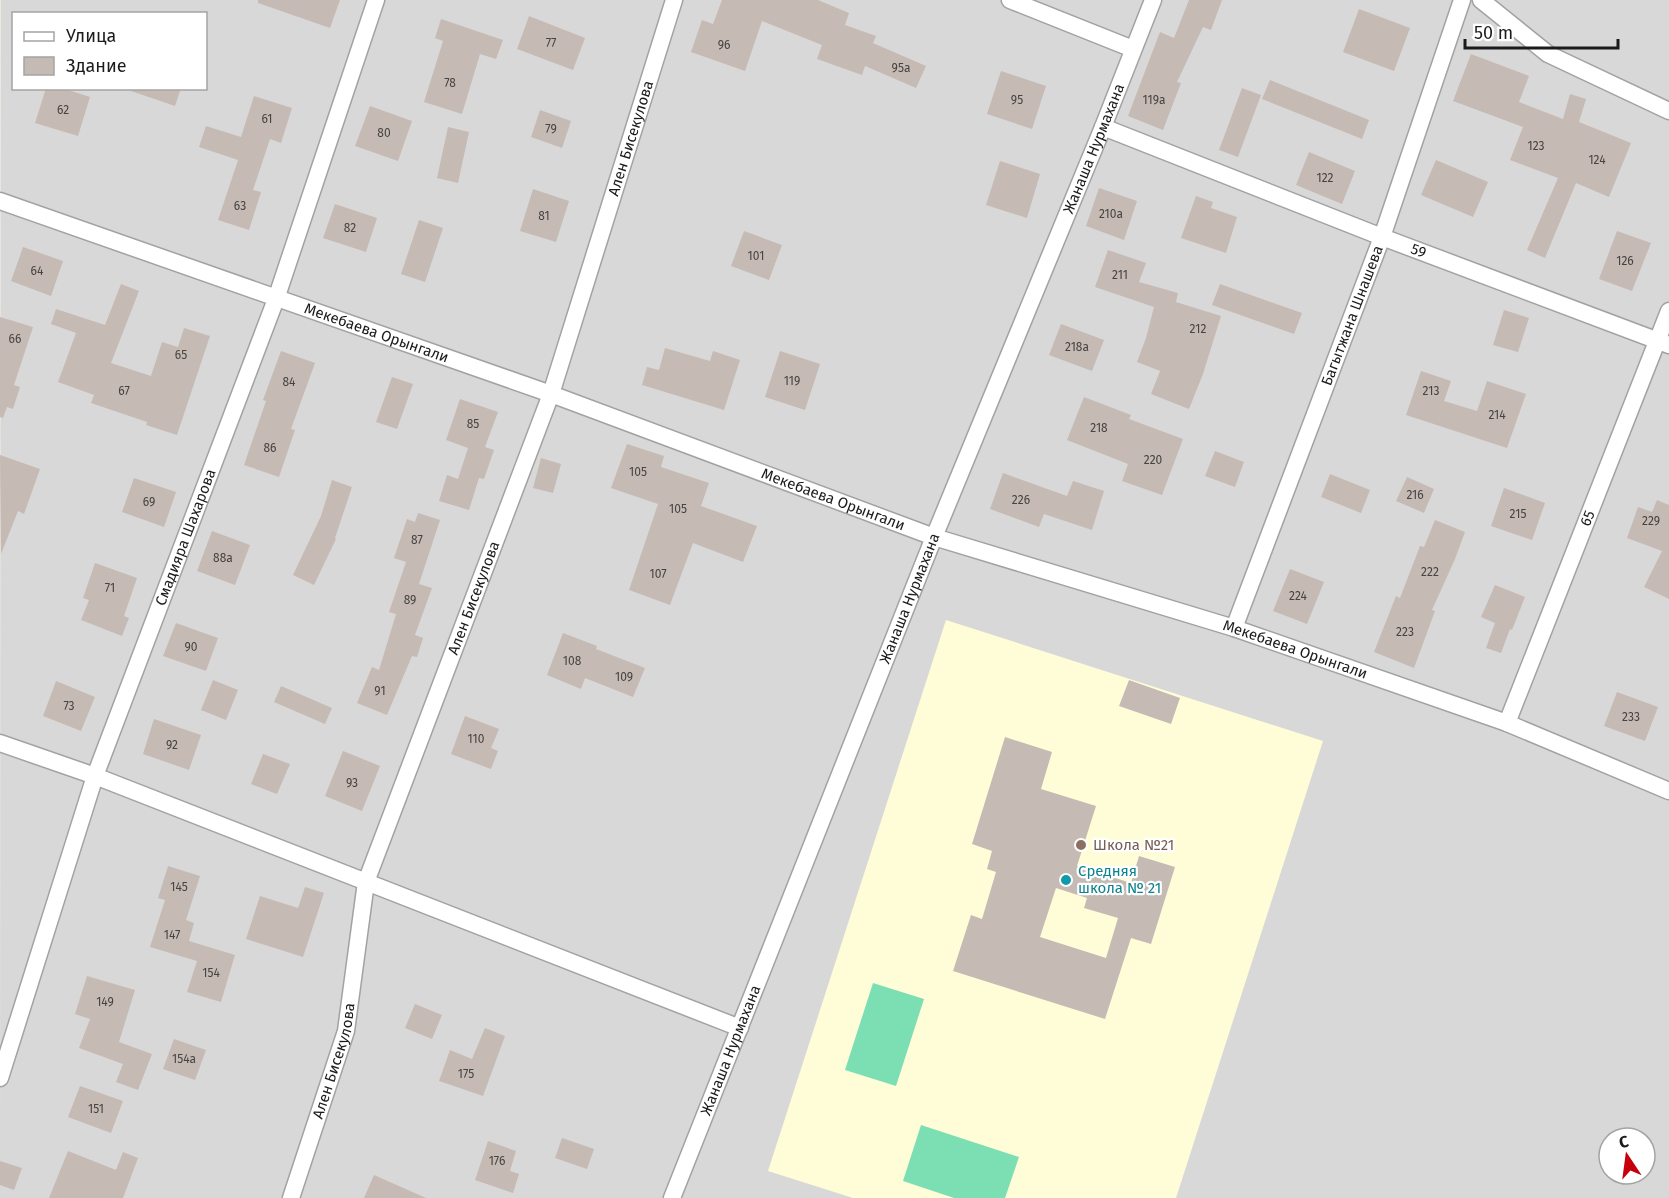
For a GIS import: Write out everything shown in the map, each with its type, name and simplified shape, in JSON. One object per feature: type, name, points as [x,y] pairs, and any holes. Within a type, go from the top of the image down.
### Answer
[{"type":"street","name":"Смадияра Шахарова","points":[[0,1078],[95,776],[276,299],[376,0]]},
{"type":"street","name":"Ален Бисекулова","points":[[291,1198],[346,1031],[366,882],[551,394],[674,0]]},
{"type":"street","points":[[1010,0],[1133,49]]},
{"type":"street","name":"Жанаша Нурмахана","points":[[672,1198],[934,537],[1153,0]]},
{"type":"street","name":"Багытжана Шнашева","points":[[1234,628],[1382,237],[1462,0]]},
{"type":"street","points":[[1481,0],[1548,54],[1669,111]]},
{"type":"street","name":"59","points":[[1103,127],[1382,237],[1664,343]]},
{"type":"street","name":"Мекебаева Орынгали","points":[[0,201],[551,394],[934,537],[1234,628],[1507,723],[1669,791]]},
{"type":"street","name":"65","points":[[1507,723],[1664,343],[1669,311]]},
{"type":"street","points":[[0,743],[95,776],[740,1028]]},
{"type":"shaded area","points":[[1,0],[1669,0],[1669,1198],[0,1198]]},
{"type":"shaded area","name":"Школа №21","points":[[946,620],[1323,741],[1176,1198],[853,1198],[768,1171]]},
{"type":"green space","points":[[873,983],[924,999],[896,1086],[845,1070]]},
{"type":"green space","points":[[921,1125],[1019,1157],[1005,1198],[954,1198],[903,1181]]},
{"type":"building","points":[[258,0],[340,0],[330,28],[258,3]]},
{"type":"building","points":[[722,0],[818,0],[849,13],[845,25],[876,36],[873,43],[926,66],[916,88],[865,66],[862,75],[817,59],[822,45],[762,21],[745,71],[691,52],[702,20],[713,24]]},
{"type":"building","points":[[1189,0],[1222,0],[1211,30],[1203,27],[1177,82],[1181,83],[1163,130],[1128,116],[1160,32],[1174,38]]},
{"type":"building","points":[[1359,9],[1410,28],[1394,71],[1343,52]]},
{"type":"building","points":[[529,16],[585,38],[573,70],[517,49]]},
{"type":"building","points":[[441,19],[503,40],[496,59],[480,54],[462,114],[424,102],[443,41],[435,38]]},
{"type":"building","points":[[1471,54],[1529,76],[1519,102],[1563,119],[1570,94],[1586,99],[1579,122],[1631,143],[1609,197],[1576,183],[1545,258],[1527,250],[1558,178],[1510,160],[1523,127],[1453,101]]},
{"type":"building","points":[[1001,71],[1046,86],[1032,129],[987,114]]},
{"type":"building","points":[[1270,80],[1369,120],[1362,139],[1262,99]]},
{"type":"building","points":[[1242,88],[1261,95],[1238,157],[1219,150]]},
{"type":"building","points":[[45,90],[68,90],[90,97],[78,136],[35,123]]},
{"type":"building","points":[[131,90],[180,90],[175,106]]},
{"type":"building","points":[[254,96],[292,108],[281,143],[270,139],[253,190],[261,192],[249,230],[218,220],[238,160],[199,147],[206,126],[241,137]]},
{"type":"building","points":[[370,106],[412,121],[398,161],[355,146]]},
{"type":"building","points":[[540,110],[571,121],[562,148],[531,137]]},
{"type":"building","points":[[448,127],[469,132],[458,183],[437,178]]},
{"type":"building","points":[[1309,152],[1355,171],[1342,204],[1296,185]]},
{"type":"building","points":[[1436,160],[1488,182],[1473,217],[1421,195]]},
{"type":"building","points":[[1000,161],[1040,174],[1027,218],[986,205]]},
{"type":"building","points":[[1099,188],[1137,201],[1124,240],[1086,226]]},
{"type":"building","points":[[533,189],[569,201],[556,242],[520,231]]},
{"type":"building","points":[[1196,196],[1213,202],[1211,208],[1237,217],[1226,253],[1181,238]]},
{"type":"building","points":[[335,204],[377,218],[366,252],[323,238]]},
{"type":"building","points":[[419,220],[443,228],[425,282],[401,274]]},
{"type":"building","points":[[744,231],[782,245],[769,280],[731,266]]},
{"type":"building","points":[[1617,231],[1651,243],[1632,291],[1599,279]]},
{"type":"building","points":[[23,247],[63,261],[51,296],[11,281]]},
{"type":"building","points":[[1108,250],[1146,263],[1139,282],[1178,293],[1176,302],[1221,316],[1203,374],[1189,409],[1151,394],[1160,371],[1137,362],[1154,307],[1095,287]]},
{"type":"building","points":[[121,284],[139,291],[111,363],[151,376],[162,342],[178,347],[184,328],[210,336],[177,435],[91,403],[94,395],[58,382],[76,333],[51,324],[56,309],[105,325]]},
{"type":"building","points":[[1220,284],[1302,313],[1294,334],[1212,305]]},
{"type":"building","points":[[1504,310],[1529,318],[1518,352],[1493,345]]},
{"type":"building","points":[[0,317],[33,327],[14,385],[20,387],[13,409],[7,407],[3,418],[0,417]]},
{"type":"building","points":[[1061,324],[1104,340],[1092,371],[1049,355]]},
{"type":"building","points":[[665,348],[710,361],[713,351],[740,360],[724,410],[642,385],[647,367],[659,370]]},
{"type":"building","points":[[281,351],[315,363],[291,429],[295,430],[279,477],[244,465],[266,401],[263,400]]},
{"type":"building","points":[[780,351],[820,364],[805,410],[765,397]]},
{"type":"building","points":[[1421,371],[1451,381],[1444,401],[1477,411],[1487,381],[1526,394],[1507,448],[1406,415]]},
{"type":"building","points":[[392,377],[413,384],[397,429],[376,422]]},
{"type":"building","points":[[1084,397],[1131,415],[1129,419],[1183,439],[1162,495],[1122,481],[1128,464],[1067,440]]},
{"type":"building","points":[[460,399],[498,412],[485,447],[494,450],[484,479],[479,478],[469,510],[439,501],[447,475],[458,479],[468,448],[446,440]]},
{"type":"building","points":[[627,444],[664,456],[661,467],[709,483],[701,506],[757,526],[743,562],[693,543],[670,605],[629,590],[658,504],[611,488]]},
{"type":"building","points":[[1215,451],[1244,462],[1235,487],[1205,476]]},
{"type":"building","points":[[0,455],[40,469],[24,514],[18,511],[1,554]]},
{"type":"building","points":[[541,458],[561,464],[553,493],[533,488]]},
{"type":"building","points":[[1003,473],[1067,496],[1073,481],[1104,491],[1092,530],[1044,514],[1039,527],[990,509]]},
{"type":"building","points":[[1330,474],[1370,490],[1361,513],[1321,497]]},
{"type":"building","points":[[1407,477],[1434,489],[1424,513],[1396,501]]},
{"type":"building","points":[[134,478],[176,492],[164,527],[122,512]]},
{"type":"building","points":[[332,480],[352,487],[336,539],[314,585],[293,575],[321,516]]},
{"type":"building","points":[[1504,488],[1545,503],[1532,540],[1491,526]]},
{"type":"building","points":[[1657,500],[1669,505],[1669,599],[1644,587],[1662,551],[1627,538],[1638,507],[1652,512]]},
{"type":"building","points":[[418,513],[440,520],[419,584],[432,588],[415,635],[423,638],[417,657],[412,656],[387,715],[357,703],[372,667],[379,670],[396,614],[389,612],[406,562],[394,558],[407,519],[415,522]]},
{"type":"building","points":[[1435,520],[1465,532],[1432,610],[1435,611],[1414,668],[1374,652],[1396,596],[1400,598],[1420,546],[1424,547]]},
{"type":"building","points":[[212,531],[250,545],[235,585],[197,571]]},
{"type":"building","points":[[95,563],[137,578],[124,616],[129,618],[122,636],[81,620],[89,600],[83,598]]},
{"type":"building","points":[[1290,569],[1324,582],[1307,624],[1273,611]]},
{"type":"building","points":[[1495,585],[1525,597],[1501,653],[1486,648],[1495,623],[1481,617]]},
{"type":"building","points":[[176,623],[218,638],[206,671],[163,656]]},
{"type":"building","points":[[563,633],[645,668],[633,697],[585,678],[581,689],[547,675]]},
{"type":"building","points":[[213,680],[238,690],[226,720],[201,710]]},
{"type":"building","points":[[1129,680],[1180,698],[1171,724],[1119,706]]},
{"type":"building","points":[[56,681],[95,697],[81,731],[43,716]]},
{"type":"building","points":[[281,686],[332,708],[325,724],[274,702]]},
{"type":"building","points":[[1617,692],[1658,707],[1645,741],[1604,726]]},
{"type":"building","points":[[465,716],[499,729],[491,748],[498,751],[491,769],[451,754]]},
{"type":"building","points":[[154,719],[201,735],[189,770],[143,754]]},
{"type":"building","name":"Средняя школа № 21","points":[[1005,737],[1052,752],[1041,789],[1096,806],[1077,866],[1131,883],[1139,856],[1175,867],[1151,944],[1131,938],[1105,1019],[953,971],[971,915],[982,919],[996,872],[987,869],[992,851],[972,844]],"holes":[[[1056,888],[1087,898],[1084,908],[1118,918],[1106,958],[1040,937]]]},
{"type":"building","points":[[343,751],[380,766],[362,811],[325,796]]},
{"type":"building","points":[[263,754],[290,764],[277,794],[251,784]]},
{"type":"building","points":[[168,866],[200,876],[186,920],[194,923],[189,941],[235,955],[221,1002],[187,992],[197,961],[150,947],[165,900],[158,898]]},
{"type":"building","points":[[305,887],[324,893],[303,957],[246,939],[260,896],[298,908]]},
{"type":"building","points":[[87,976],[135,990],[119,1042],[152,1054],[138,1090],[116,1082],[123,1064],[79,1048],[90,1019],[75,1014]]},
{"type":"building","points":[[415,1004],[442,1015],[432,1039],[405,1028]]},
{"type":"building","points":[[485,1028],[505,1036],[483,1096],[439,1081],[450,1050],[472,1059]]},
{"type":"building","points":[[174,1039],[206,1050],[195,1080],[163,1069]]},
{"type":"building","points":[[80,1086],[123,1101],[111,1133],[68,1117]]},
{"type":"building","points":[[562,1138],[594,1149],[587,1169],[555,1158]]},
{"type":"building","points":[[488,1141],[516,1151],[510,1171],[519,1174],[513,1193],[475,1180]]},
{"type":"building","points":[[68,1151],[116,1170],[123,1152],[138,1158],[123,1198],[49,1198]]},
{"type":"building","points":[[0,1161],[22,1168],[14,1190],[0,1185]]},
{"type":"building","points":[[374,1175],[426,1198],[364,1198]]},
{"type":"place","name":"Школа №21","points":[[1081,845]]},
{"type":"place","name":"Средняя школа № 21","points":[[1066,880]]}]
